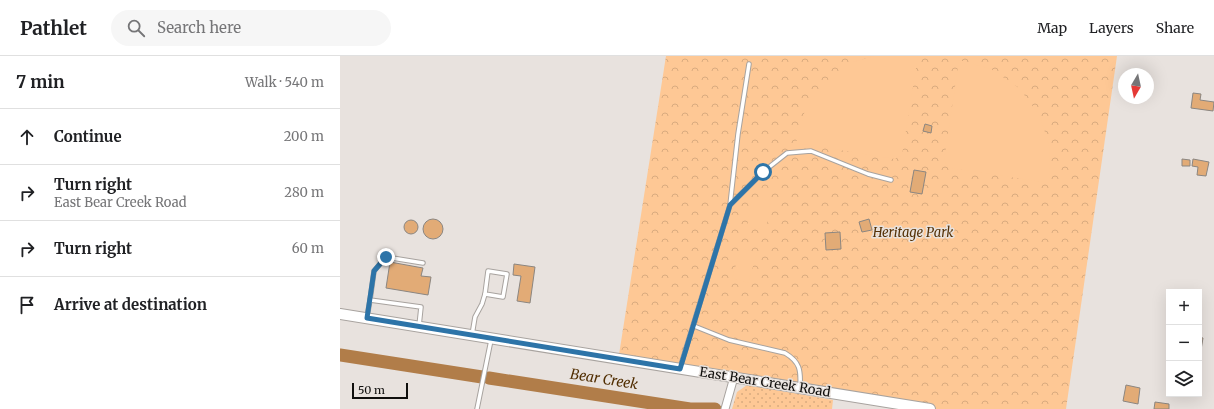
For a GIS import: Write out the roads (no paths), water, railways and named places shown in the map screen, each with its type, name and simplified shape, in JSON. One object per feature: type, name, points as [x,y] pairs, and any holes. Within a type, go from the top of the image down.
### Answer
[{"type":"main road","name":"East Bear Creek Road","points":[[340,314],[930,409]]},
{"type":"street","points":[[725,409],[734,378]]},
{"type":"lane","points":[[680,369],[730,205],[738,134],[749,64]]},
{"type":"lane","points":[[730,205],[763,172],[787,153],[810,150],[868,174],[891,180]]},
{"type":"lane","points":[[367,318],[374,271],[386,257],[424,263]]},
{"type":"lane","points":[[472,336],[475,317],[482,304],[485,294],[488,271],[507,274],[503,297],[485,294]]},
{"type":"lane","points":[[370,300],[421,307],[419,327]]},
{"type":"lane","points":[[694,326],[729,340],[785,353],[790,356],[799,367],[801,372],[800,388]]},
{"type":"lane","points":[[478,409],[492,339]]},
{"type":"waterway","name":"Bear Creek","points":[[340,355],[482,377]]},
{"type":"waterway","name":"Bear Creek","points":[[489,378],[690,409],[715,409]]},
{"type":"park label","name":"Heritage Park","points":[[913,232]]}]
